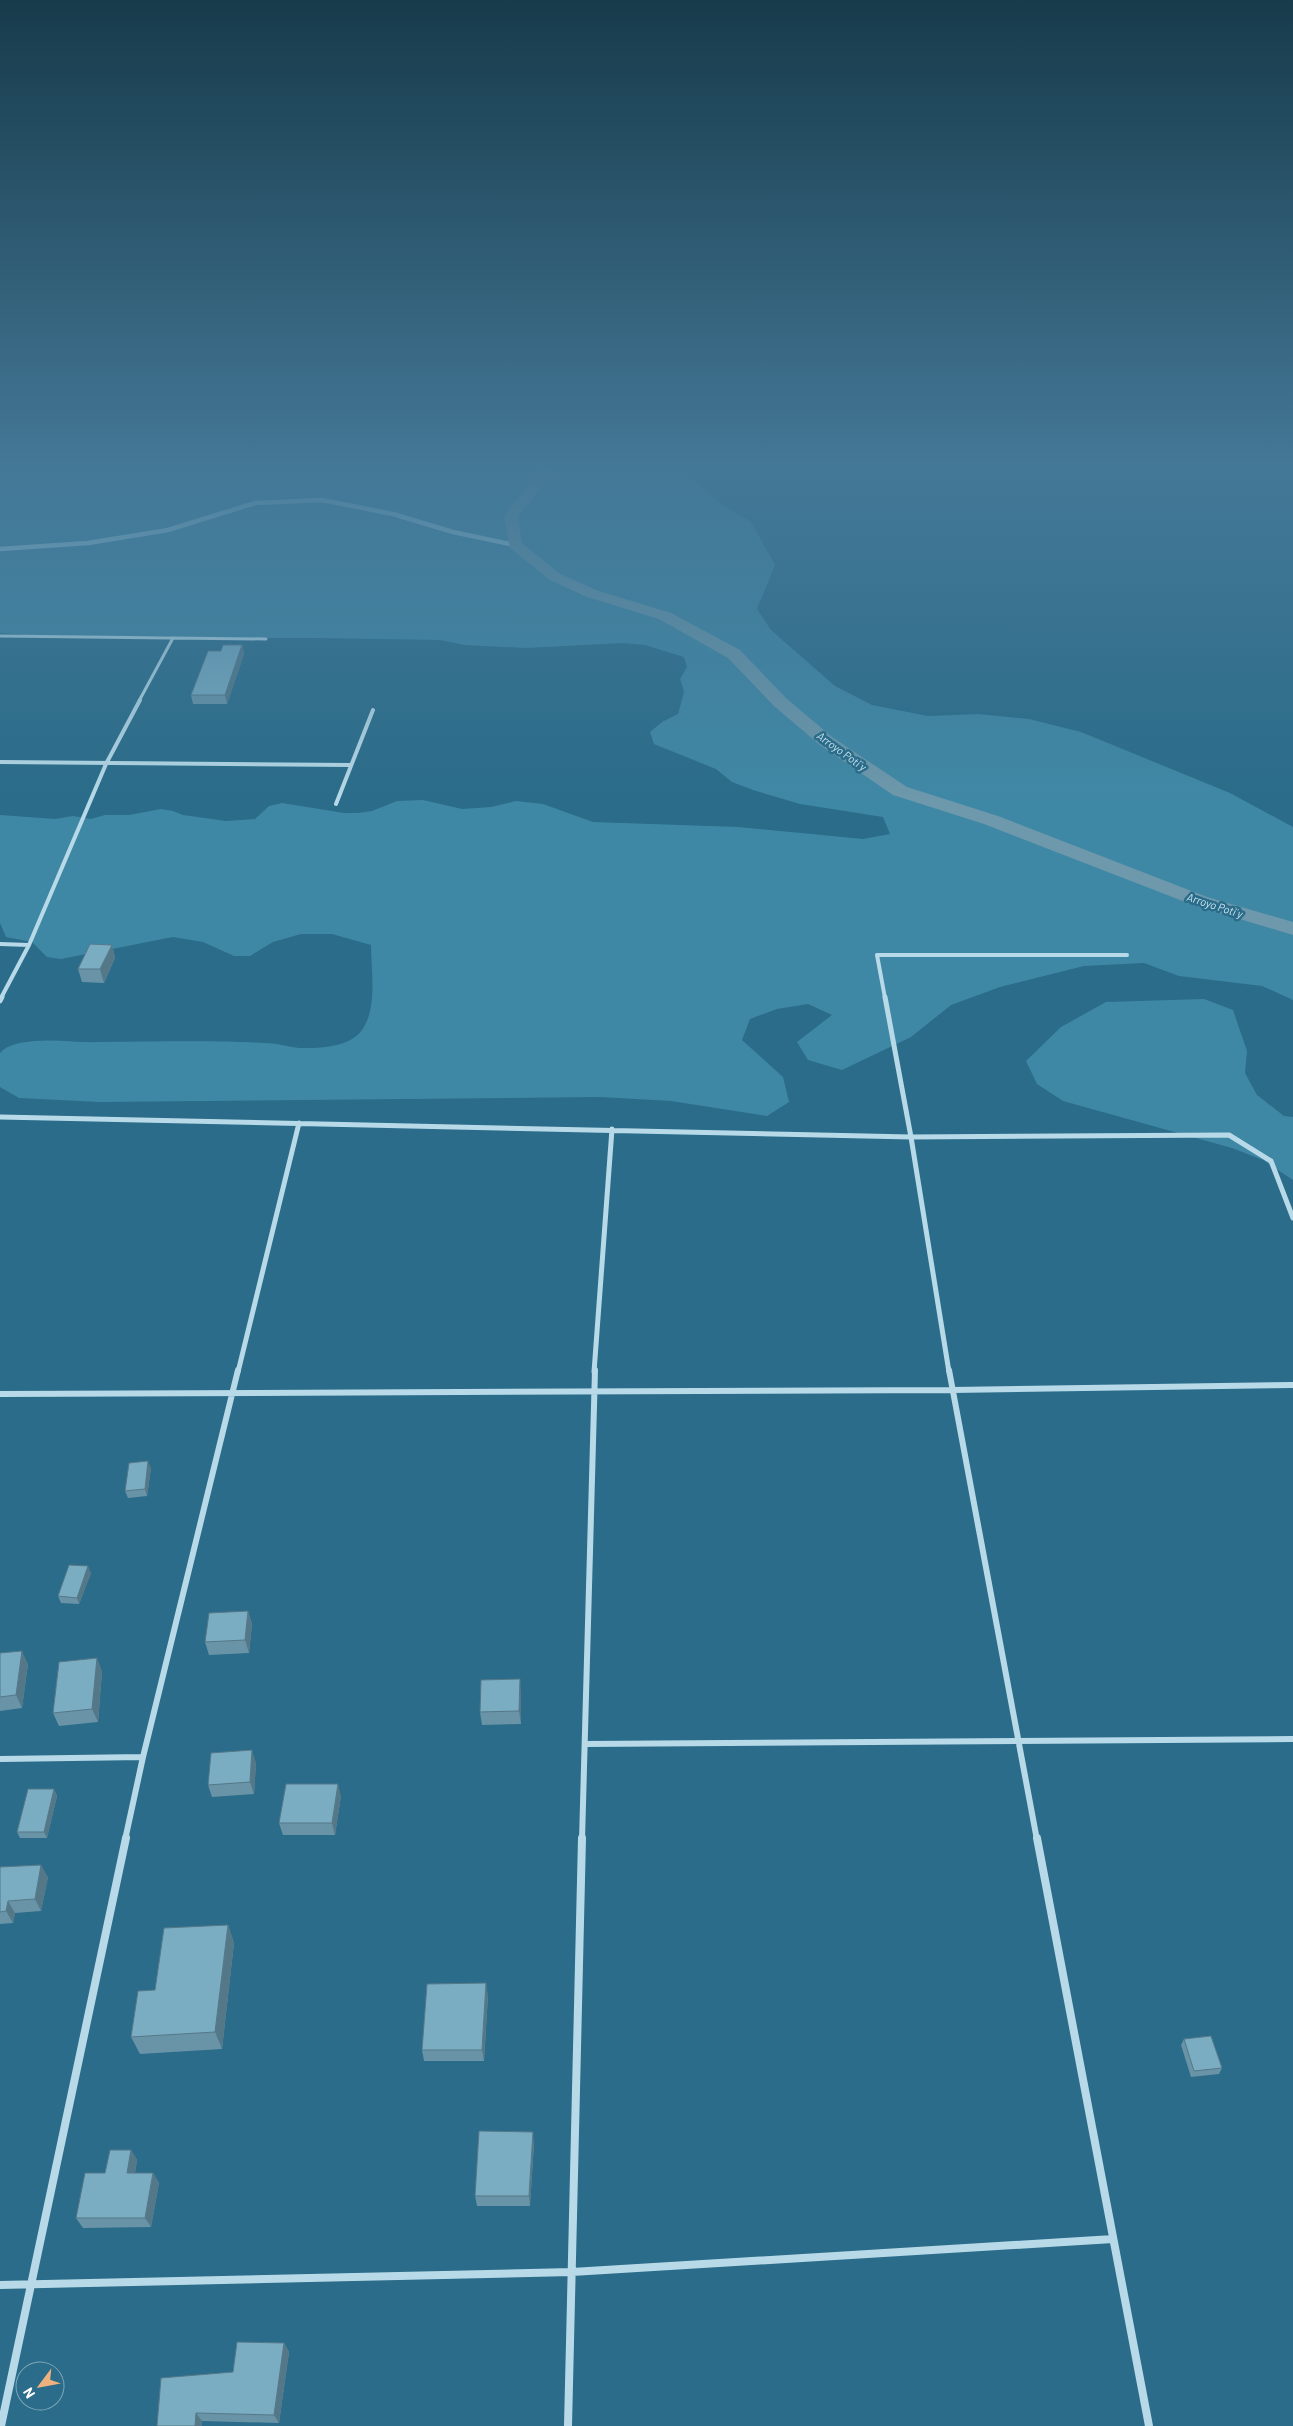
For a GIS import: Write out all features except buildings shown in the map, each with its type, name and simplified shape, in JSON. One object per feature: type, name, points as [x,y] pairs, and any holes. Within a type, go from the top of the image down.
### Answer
[{"type":"street","points":[[0,636],[266,639]]},
{"type":"street","points":[[0,1001],[29,945],[106,764],[173,638]]},
{"type":"street","points":[[336,804],[373,710]]},
{"type":"street","points":[[0,762],[351,765]]},
{"type":"street","points":[[0,944],[29,945]]},
{"type":"street","points":[[1127,955],[877,955],[911,1137],[952,1390],[1149,2426]]},
{"type":"street","points":[[0,1118],[612,1129],[911,1137],[1229,1135],[1271,1161],[1293,1218]]},
{"type":"street","points":[[1,2426],[143,1757],[299,1123]]},
{"type":"street","points":[[568,2426],[592,1392],[612,1129]]},
{"type":"street","points":[[0,1394],[952,1390],[1293,1385]]},
{"type":"street","points":[[585,1744],[1293,1739]]},
{"type":"street","points":[[0,1759],[143,1757]]},
{"type":"street","points":[[0,2285],[572,2272],[1113,2239]]},
{"type":"shaded area","points":[[0,576],[770,576],[757,609],[771,630],[835,686],[872,705],[928,716],[978,714],[1029,719],[1081,732],[1230,793],[1293,827],[1293,1000],[1262,986],[1179,976],[1144,963],[1084,966],[1000,987],[951,1005],[911,1037],[842,1070],[808,1060],[797,1042],[832,1015],[808,1004],[777,1009],[750,1019],[742,1040],[783,1077],[789,1102],[767,1116],[671,1101],[600,1097],[100,1102],[19,1098],[0,1087],[0,1053],[7,1047],[21,1043],[51,1040],[91,1042],[182,1041],[270,1043],[291,1047],[314,1048],[329,1047],[351,1040],[362,1030],[370,1011],[372,1000],[371,945],[332,934],[301,934],[273,942],[250,956],[234,956],[203,942],[173,937],[61,959],[47,957],[32,942],[6,937],[0,923],[0,815],[55,819],[73,816],[91,819],[105,815],[129,815],[161,809],[183,815],[226,821],[255,819],[269,806],[282,803],[344,813],[358,813],[372,811],[397,801],[423,800],[462,809],[491,807],[516,801],[543,804],[593,822],[738,827],[863,839],[890,834],[883,817],[800,804],[753,790],[732,782],[716,769],[654,744],[650,732],[662,722],[678,714],[684,692],[680,679],[687,667],[684,657],[645,645],[623,643],[526,648],[465,645],[440,640],[179,638],[167,636],[51,637],[0,633]]},
{"type":"shaded area","points":[[1204,999],[1233,1010],[1247,1051],[1245,1073],[1257,1095],[1284,1116],[1293,1117],[1293,1180],[1263,1160],[1232,1148],[1063,1101],[1037,1084],[1026,1061],[1061,1027],[1106,1002]]},
{"type":"waterway","name":"Arroyo Poti´y","points":[[554,576],[593,594],[665,616],[734,654],[780,702],[826,741],[900,791],[991,820],[1200,901],[1293,929]]}]
